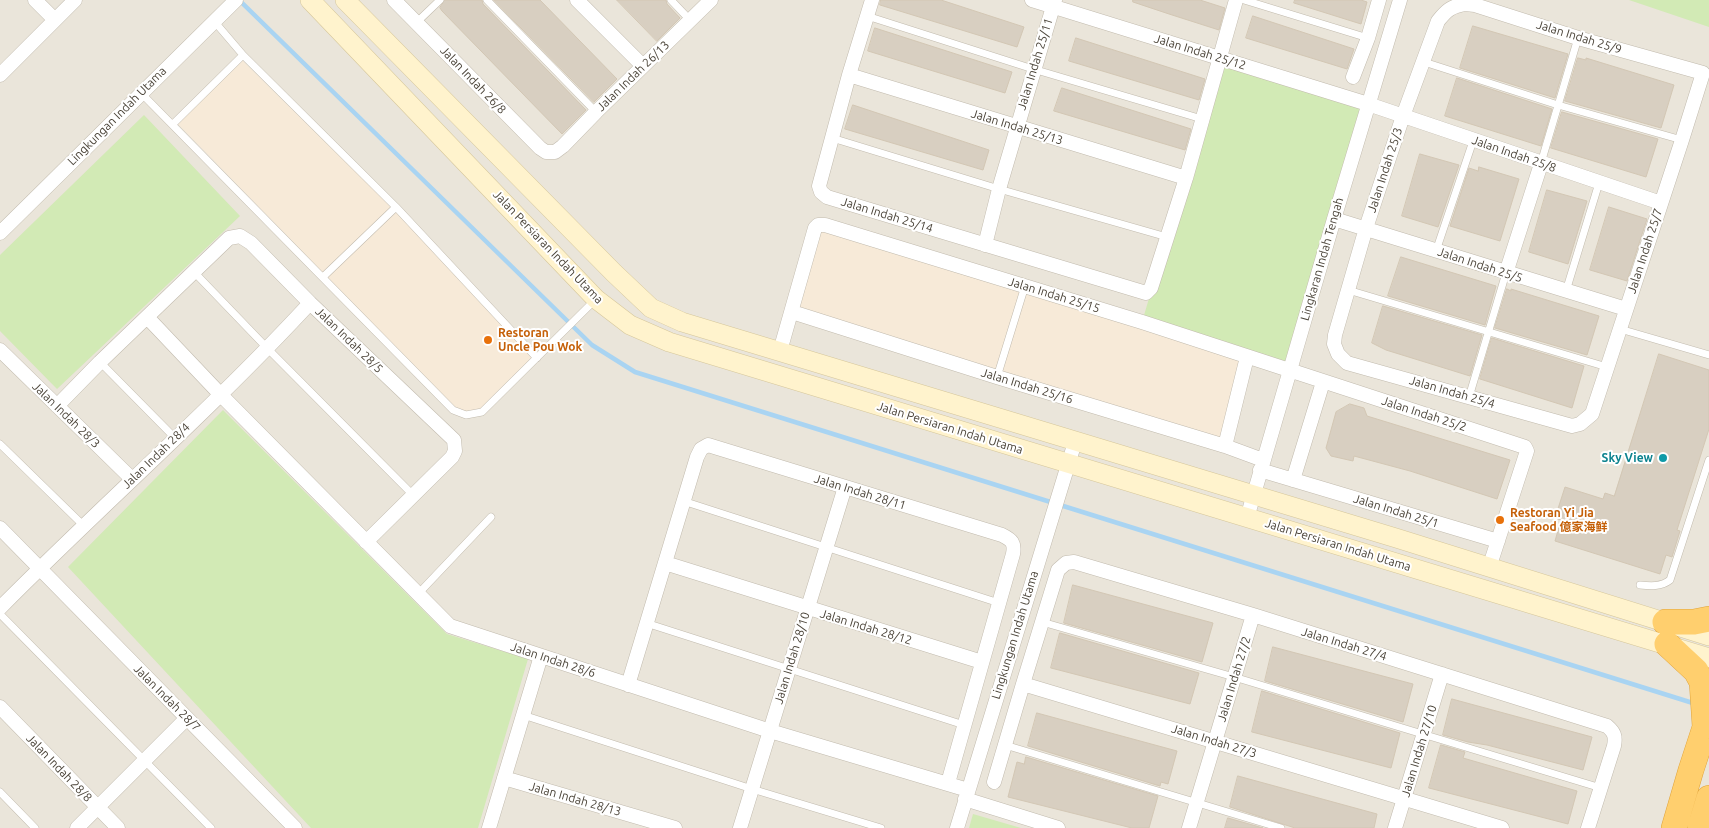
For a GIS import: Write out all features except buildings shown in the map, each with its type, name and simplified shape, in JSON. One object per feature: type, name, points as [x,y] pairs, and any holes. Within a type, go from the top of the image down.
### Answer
[{"type":"highway","points":[[1674,828],[1707,721],[1702,682],[1696,671],[1666,633],[1694,622],[1709,619]]},
{"type":"highway","points":[[1700,828],[1709,798]]},
{"type":"main road","name":"Jalan Persiaran Indah Utama","points":[[310,0],[596,299],[630,325],[670,342],[1247,518],[1666,633],[1709,636]]},
{"type":"main road","name":"Jalan Persiaran Indah Utama","points":[[345,0],[614,273],[651,308],[682,322],[1490,568],[1666,633],[1709,658]]},
{"type":"street","points":[[35,0],[55,20]]},
{"type":"street","points":[[1,73],[75,0]]},
{"type":"street","name":"Jalan Indah 26/8","points":[[394,0],[540,148],[546,152],[555,152]]},
{"type":"street","points":[[577,0],[643,66]]},
{"type":"street","name":"Jalan Indah 26/13","points":[[555,152],[564,146],[710,0]]},
{"type":"street","name":"Jalan Indah 25/14","points":[[872,0],[849,75],[819,186],[821,192],[827,197],[1146,293],[1151,288],[1167,237]]},
{"type":"street","name":"Jalan Indah 25/12","points":[[1032,0],[1054,3],[1220,58],[1368,104]]},
{"type":"street","points":[[1167,237],[1186,178],[1236,0]]},
{"type":"street","points":[[1352,77],[1368,38],[1379,0]]},
{"type":"street","name":"Lingkaran Indah Tengah","points":[[1247,518],[1289,370],[1400,0]]},
{"type":"street","name":"Lingkungan Indah Utama","points":[[0,233],[232,3]]},
{"type":"street","name":"Jalan Indah 25/11","points":[[985,245],[1033,69],[1054,3]]},
{"type":"street","name":"Jalan Indah 25/9","points":[[1455,5],[1475,5],[1578,38],[1706,71]]},
{"type":"street","name":"Jalan Indah 25/3","points":[[1334,344],[1347,290],[1403,116],[1438,22],[1447,10],[1455,5]]},
{"type":"street","name":"Jalan Indah 25/7","points":[[1580,424],[1592,414],[1706,71]]},
{"type":"street","name":"Jalan Indah 25/13","points":[[849,75],[1186,178]]},
{"type":"street","name":"Jalan Indah 25/8","points":[[1368,104],[1661,203]]},
{"type":"street","points":[[1506,273],[1541,164]]},
{"type":"street","name":"Jalan Indah 25/5","points":[[1334,218],[1626,310]]},
{"type":"street","name":"Jalan Indah 25/15","points":[[792,312],[815,228],[818,225],[825,225],[1289,370]]},
{"type":"street","name":"Jalan Indah 28/5","points":[[194,272],[229,238],[240,236],[251,243],[310,303],[454,440],[456,445],[452,457],[414,496]]},
{"type":"street","points":[[57,406],[194,272]]},
{"type":"street","name":"Jalan Indah 28/4","points":[[0,608],[268,349],[310,303]]},
{"type":"street","points":[[780,351],[792,312]]},
{"type":"street","name":"Jalan Indah 25/16","points":[[792,312],[1225,446],[1262,465]]},
{"type":"street","name":"Jalan Indah 28/6","points":[[147,317],[220,394],[450,626],[770,731],[948,784],[967,795],[1058,828]]},
{"type":"street","name":"Jalan Indah 25/4","points":[[1334,344],[1338,354],[1347,363],[1572,426],[1580,424]]},
{"type":"street","name":"Jalan Indah 28/3","points":[[0,350],[132,479]]},
{"type":"street","points":[[1225,446],[1248,357]]},
{"type":"street","name":"Jalan Indah 25/2","points":[[1289,370],[1525,447],[1527,451],[1498,541]]},
{"type":"street","points":[[1293,480],[1323,382]]},
{"type":"street","name":"Lingkungan Indah Utama","points":[[957,828],[1074,442]]},
{"type":"street","name":"Jalan Indah 28/11","points":[[683,501],[696,457],[708,445],[1002,535],[1012,540],[1014,546],[999,603]]},
{"type":"street","name":"Jalan Indah 25/1","points":[[1262,465],[1293,480],[1498,541]]},
{"type":"street","name":"Jalan Indah 28/10","points":[[740,828],[845,487]]},
{"type":"street","points":[[366,542],[414,496]]},
{"type":"street","points":[[628,685],[683,501]]},
{"type":"street","name":"Jalan Indah 28/7","points":[[0,528],[295,828]]},
{"type":"street","points":[[1490,568],[1498,541]]},
{"type":"street","name":"Jalan Indah 27/4","points":[[1042,622],[1058,570],[1066,563],[1074,562],[1607,726],[1612,730],[1616,738],[1601,788]]},
{"type":"street","name":"Jalan Indah 28/12","points":[[665,563],[982,662]]},
{"type":"street","points":[[948,784],[999,603]]},
{"type":"street","name":"Jalan Indah 27/2","points":[[1189,828],[1253,616]]},
{"type":"street","points":[[994,782],[1042,622]]},
{"type":"street","points":[[489,828],[541,656]]},
{"type":"street","name":"Jalan Indah 27/10","points":[[1395,828],[1442,674]]},
{"type":"street","name":"Jalan Indah 27/3","points":[[1023,684],[1502,828]]},
{"type":"street","name":"Jalan Indah 28/8","points":[[0,707],[118,828]]},
{"type":"street","points":[[78,828],[187,718]]},
{"type":"street","name":"Jalan Indah 28/13","points":[[504,778],[675,828]]},
{"type":"street","points":[[1588,828],[1601,788]]},
{"type":"lane","points":[[417,22],[440,0]]},
{"type":"lane","points":[[488,0],[596,112]]},
{"type":"lane","points":[[671,0],[690,20]]},
{"type":"lane","points":[[1244,0],[1368,38]]},
{"type":"lane","points":[[867,16],[1033,69],[1202,119]]},
{"type":"lane","points":[[214,21],[243,55],[396,207],[537,358]]},
{"type":"lane","points":[[1541,164],[1578,38]]},
{"type":"lane","points":[[173,124],[243,55]]},
{"type":"lane","points":[[1424,62],[1558,105],[1682,140]]},
{"type":"lane","points":[[141,92],[452,410],[466,415],[482,412],[596,299]]},
{"type":"lane","points":[[832,138],[999,189],[1167,237]]},
{"type":"lane","points":[[1436,251],[1473,141]]},
{"type":"lane","points":[[1566,291],[1599,183]]},
{"type":"lane","points":[[323,277],[396,207]]},
{"type":"lane","points":[[194,272],[414,496]]},
{"type":"lane","points":[[1469,396],[1506,273]]},
{"type":"lane","points":[[997,377],[1025,286]]},
{"type":"lane","points":[[1347,290],[1607,367]]},
{"type":"lane","points":[[1620,329],[1709,355]]},
{"type":"lane","points":[[100,362],[175,438]]},
{"type":"lane","points":[[0,444],[84,526]]},
{"type":"lane","points":[[1640,585],[1653,587],[1667,583],[1670,580],[1709,460]]},
{"type":"lane","points":[[683,501],[999,603]]},
{"type":"lane","points":[[418,594],[491,516]]},
{"type":"lane","points":[[0,614],[211,828]]},
{"type":"lane","points":[[1042,622],[1234,677],[1601,788]]},
{"type":"lane","points":[[646,623],[964,725]]},
{"type":"lane","points":[[523,715],[752,789],[881,828]]},
{"type":"lane","points":[[1005,745],[1281,828]]},
{"type":"lane","points":[[0,792],[35,828]]},
{"type":"shaded area","points":[[0,0],[1709,0],[1709,828],[0,828]]},
{"type":"shaded area","points":[[242,60],[397,213],[532,357],[481,409],[466,411],[454,407],[178,124]]},
{"type":"shaded area","points":[[820,229],[1037,295],[1240,360],[1221,439],[799,308]]},
{"type":"green space","points":[[1629,0],[1709,0],[1709,27]]},
{"type":"green space","points":[[1220,58],[1368,104],[1289,371],[1142,322]]},
{"type":"green space","points":[[144,115],[240,216],[57,389],[0,331],[0,255]]},
{"type":"green space","points":[[223,410],[447,634],[528,659],[478,828],[311,828],[68,567]]},
{"type":"green space","points":[[973,814],[1021,828],[969,828]]},
{"type":"waterway","points":[[239,0],[592,345],[635,372],[1696,704]]},
{"type":"place","name":"Restoran Uncle Pou Wok","points":[[488,340]]},
{"type":"place","name":"Sky View","points":[[1663,458]]},
{"type":"place","name":"Restoran Yi Jia Seafood 億家海鲜","points":[[1500,520]]}]
